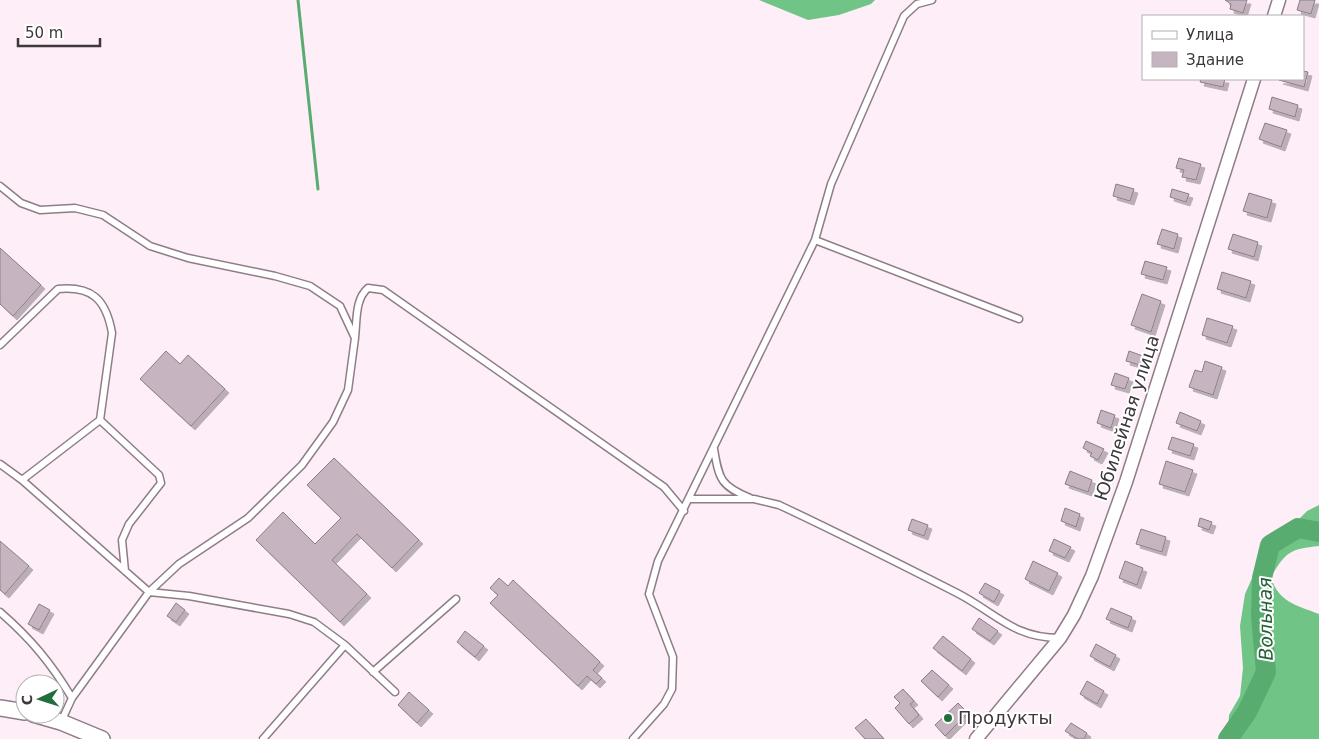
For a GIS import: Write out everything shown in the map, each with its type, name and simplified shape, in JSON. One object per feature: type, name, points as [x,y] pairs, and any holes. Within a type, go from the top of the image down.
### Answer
[{"type":"street","points":[[1274,15],[1279,0]]},
{"type":"street","name":"Юбилейная улица","points":[[976,739],[1060,638],[1074,615],[1092,576],[1126,482],[1254,80]]},
{"type":"street","points":[[0,708],[15,710]]},
{"type":"street","points":[[65,724],[102,739]]},
{"type":"lane","points":[[633,739],[664,704],[672,689],[673,657],[649,594],[658,560],[690,499],[815,240],[831,184],[904,16],[917,4],[932,0]]},
{"type":"lane","points":[[0,186],[21,203],[40,210],[75,208],[103,215],[150,246],[188,258],[275,276],[310,286],[340,306],[355,338]]},
{"type":"lane","points":[[815,240],[1019,319]]},
{"type":"lane","points":[[65,713],[72,698],[149,592],[179,564],[248,518],[302,465],[332,422],[348,390],[362,293],[368,288],[383,290],[664,487],[684,511]]},
{"type":"lane","points":[[0,345],[58,289],[85,289],[99,299],[109,318],[112,333],[100,420],[22,480]]},
{"type":"lane","points":[[100,420],[159,475],[161,483],[129,524],[122,540],[125,571]]},
{"type":"lane","points":[[714,449],[718,476],[729,489],[754,499],[779,505],[853,540],[972,601],[1020,632],[1042,638],[1060,638]]},
{"type":"lane","points":[[0,464],[22,480],[149,592],[189,596],[289,614],[314,622],[345,645],[395,692]]},
{"type":"lane","points":[[690,499],[754,499]]},
{"type":"lane","points":[[373,672],[456,599]]},
{"type":"lane","points":[[0,612],[30,638],[51,664],[72,698]]},
{"type":"lane","points":[[263,739],[345,645]]},
{"type":"green space","points":[[759,0],[875,0],[871,4],[839,15],[808,20]]},
{"type":"green space","points":[[1319,505],[1319,546],[1302,548],[1290,553],[1271,577],[1278,592],[1289,602],[1319,614],[1319,739],[1235,739],[1228,732],[1229,715],[1240,696],[1243,668],[1240,626],[1245,594],[1261,558],[1307,511]]},
{"type":"building","points":[[1225,0],[1247,0],[1243,13],[1230,9],[1231,4]]},
{"type":"building","points":[[1300,0],[1315,0],[1311,14],[1297,10]]},
{"type":"building","points":[[1304,71],[1308,72],[1304,87],[1279,80],[1304,80]]},
{"type":"building","points":[[1201,80],[1225,80],[1223,87],[1200,82]]},
{"type":"building","points":[[1272,97],[1298,105],[1295,117],[1269,109]]},
{"type":"building","points":[[1265,123],[1287,130],[1281,147],[1259,139]]},
{"type":"building","points":[[1179,158],[1201,164],[1196,180],[1182,177],[1184,170],[1176,168]]},
{"type":"building","points":[[1116,184],[1134,189],[1130,201],[1113,196]]},
{"type":"building","points":[[1172,189],[1189,194],[1186,202],[1170,197]]},
{"type":"building","points":[[1249,193],[1272,200],[1267,218],[1243,211]]},
{"type":"building","points":[[1162,229],[1178,234],[1174,249],[1157,244]]},
{"type":"building","points":[[1233,234],[1258,242],[1254,257],[1228,249]]},
{"type":"building","points":[[0,248],[41,285],[13,316],[0,304]]},
{"type":"building","points":[[1145,261],[1167,267],[1163,280],[1141,274]]},
{"type":"building","points":[[1222,272],[1251,281],[1246,298],[1217,289]]},
{"type":"building","points":[[1142,294],[1161,301],[1151,332],[1131,325]]},
{"type":"building","points":[[1207,318],[1233,326],[1227,343],[1202,335]]},
{"type":"building","points":[[166,351],[180,364],[188,355],[225,389],[191,426],[140,379]]},
{"type":"building","points":[[1129,351],[1143,356],[1140,365],[1126,361]]},
{"type":"building","points":[[1205,361],[1222,367],[1213,395],[1189,387],[1195,370],[1202,372]]},
{"type":"building","points":[[1115,373],[1129,378],[1125,389],[1111,385]]},
{"type":"building","points":[[1101,410],[1115,415],[1111,428],[1097,423]]},
{"type":"building","points":[[1180,412],[1201,421],[1197,431],[1176,423]]},
{"type":"building","points":[[1172,437],[1194,444],[1190,456],[1168,449]]},
{"type":"building","points":[[1086,441],[1104,449],[1098,460],[1090,456],[1092,453],[1083,448]]},
{"type":"building","points":[[334,458],[419,540],[392,568],[357,534],[332,560],[367,594],[340,622],[256,540],[283,512],[315,544],[341,518],[307,485]]},
{"type":"building","points":[[1166,461],[1193,470],[1185,492],[1159,484]]},
{"type":"building","points":[[1070,471],[1092,480],[1088,492],[1065,484]]},
{"type":"building","points":[[1065,508],[1080,514],[1076,527],[1061,521]]},
{"type":"building","points":[[1200,518],[1212,522],[1209,530],[1198,526]]},
{"type":"building","points":[[912,519],[928,525],[924,536],[908,530]]},
{"type":"building","points":[[1141,529],[1166,537],[1162,552],[1136,544]]},
{"type":"building","points":[[1054,539],[1071,547],[1065,558],[1049,551]]},
{"type":"building","points":[[0,541],[29,566],[5,594],[0,590]]},
{"type":"building","points":[[1033,561],[1058,573],[1049,591],[1025,579]]},
{"type":"building","points":[[1125,561],[1143,568],[1137,585],[1119,578]]},
{"type":"building","points":[[499,578],[508,586],[513,580],[600,662],[593,670],[602,678],[596,684],[587,676],[578,686],[490,603],[498,595],[490,588]]},
{"type":"building","points":[[985,583],[1000,591],[994,602],[979,593]]},
{"type":"building","points":[[176,603],[185,610],[176,622],[167,616]]},
{"type":"building","points":[[39,604],[50,610],[39,630],[28,624]]},
{"type":"building","points":[[1111,608],[1132,617],[1128,628],[1106,619]]},
{"type":"building","points":[[979,618],[998,631],[990,641],[972,629]]},
{"type":"building","points":[[465,631],[484,646],[475,657],[457,642]]},
{"type":"building","points":[[943,636],[971,659],[962,671],[933,648]]},
{"type":"building","points":[[1096,644],[1116,655],[1110,667],[1090,656]]},
{"type":"building","points":[[932,670],[949,685],[938,697],[921,681]]},
{"type":"building","points":[[1087,681],[1104,691],[1097,704],[1080,694]]},
{"type":"building","points":[[903,689],[914,701],[910,704],[919,715],[909,724],[895,708],[900,703],[894,697]]},
{"type":"building","points":[[409,692],[429,710],[417,723],[398,705]]},
{"type":"building","points":[[958,703],[968,713],[945,736],[935,725]]},
{"type":"building","points":[[866,719],[884,739],[865,739],[855,728]]},
{"type":"building","points":[[1071,723],[1087,733],[1084,739],[1078,739],[1065,731]]},
{"type":"waterway","points":[[298,0],[318,189]]},
{"type":"waterway","name":"Вольная","points":[[1228,739],[1247,712],[1266,672],[1261,616],[1262,578],[1270,545],[1298,528],[1319,532]]},
{"type":"place","name":"Продукты","points":[[948,718]]}]
